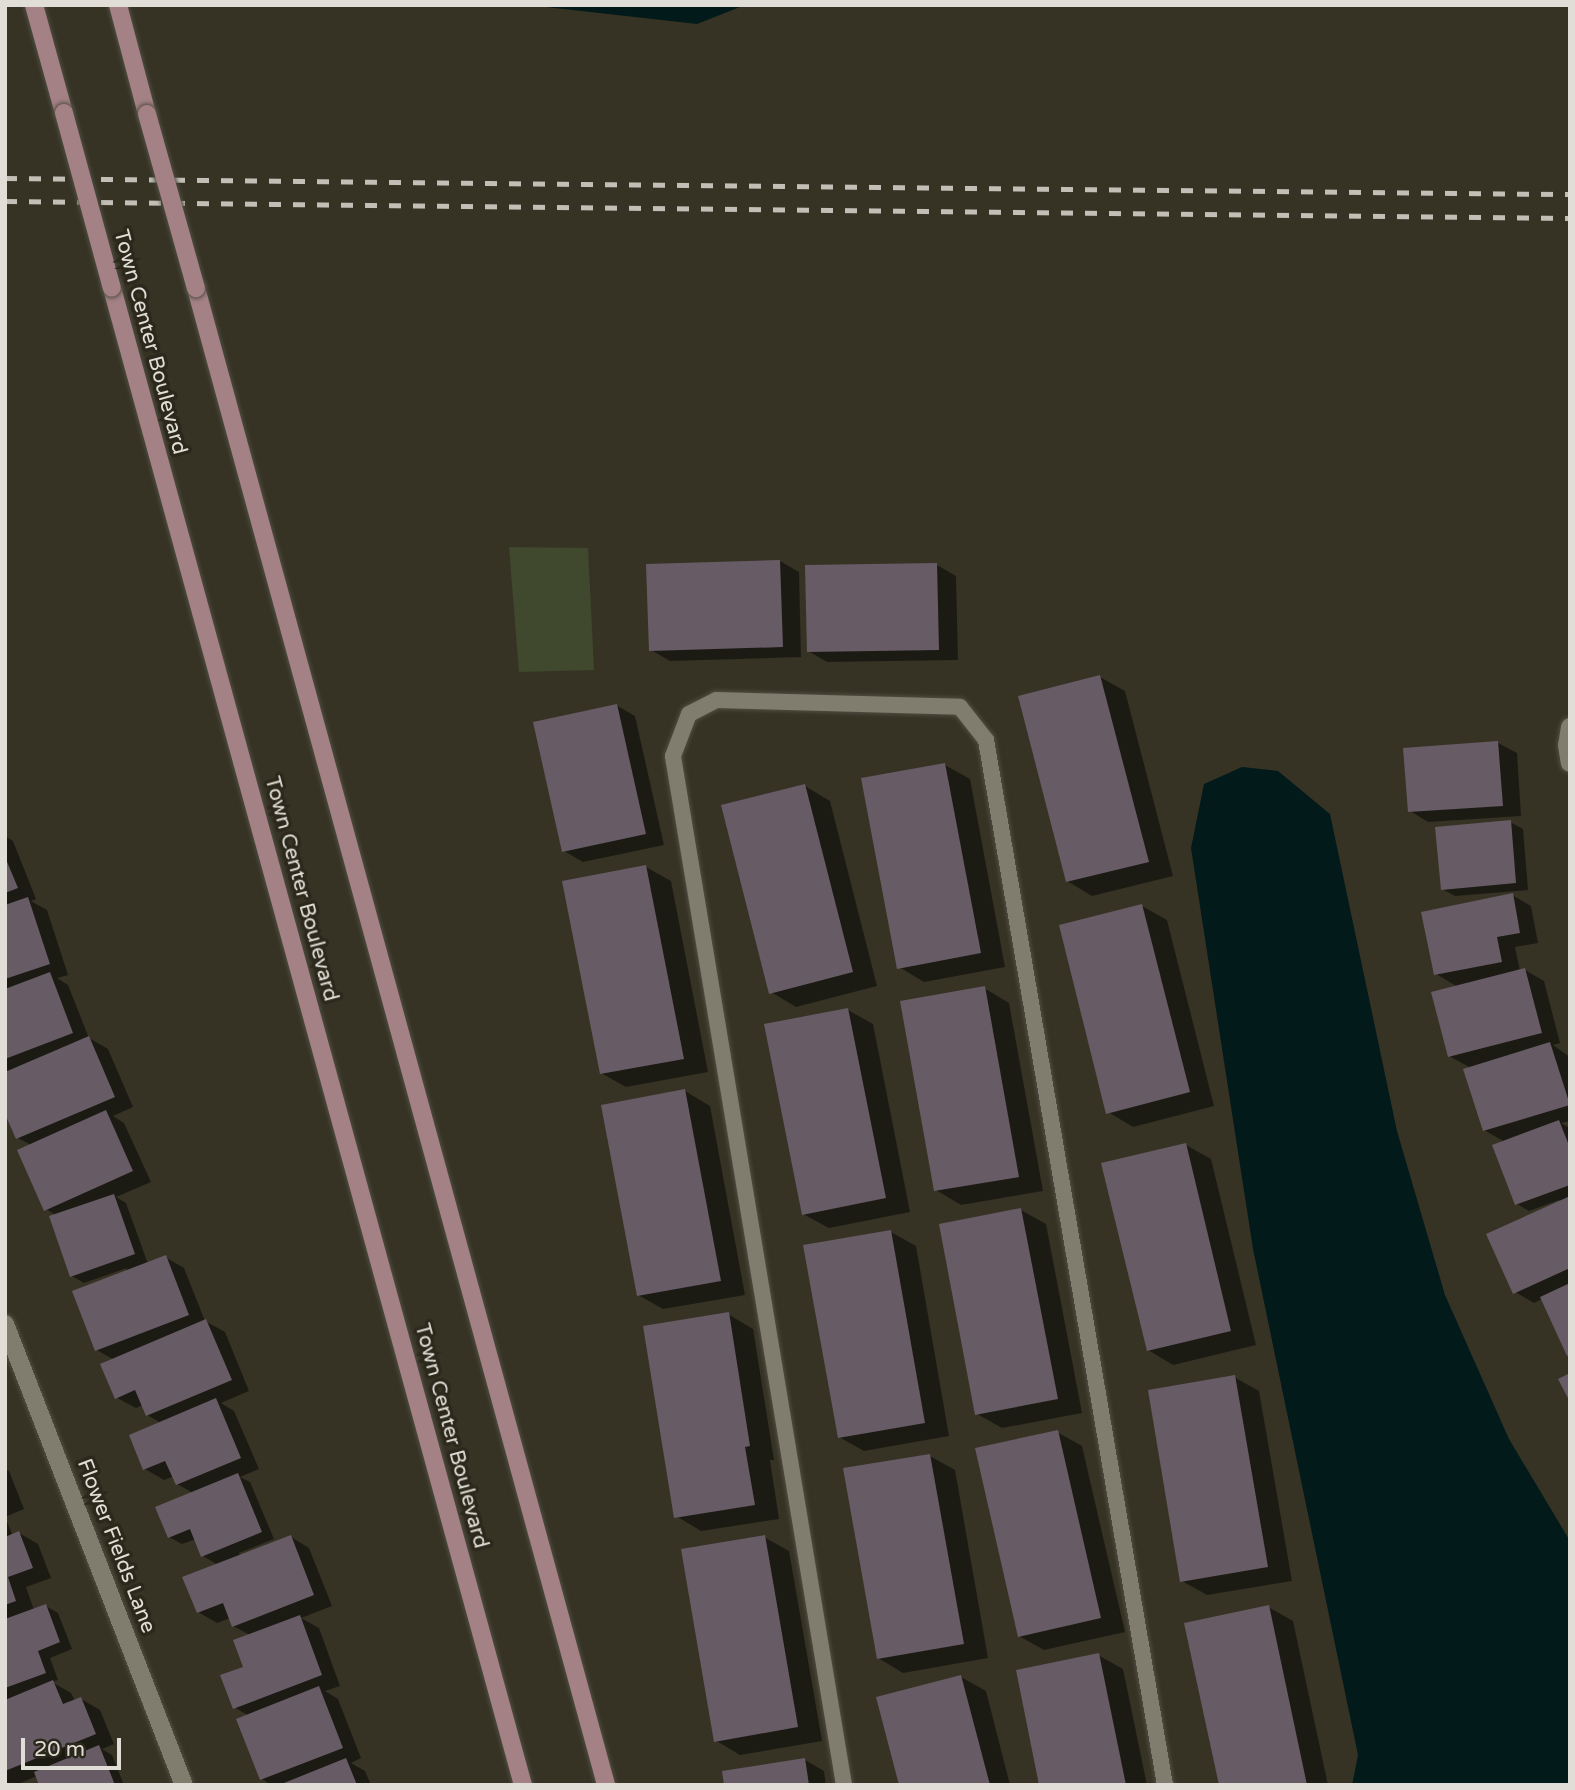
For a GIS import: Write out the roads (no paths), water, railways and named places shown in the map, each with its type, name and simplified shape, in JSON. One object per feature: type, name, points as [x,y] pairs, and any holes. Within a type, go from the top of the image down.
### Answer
[{"type":"main road","name":"Town Center Boulevard","points":[[34,5],[523,1785]]},
{"type":"main road","points":[[117,5],[606,1785]]},
{"type":"street","points":[[1570,727],[1567,745],[1570,763]]},
{"type":"street","name":"Flower Fields Lane","points":[[5,1324],[184,1785]]},
{"type":"lane","points":[[844,1785],[673,757],[689,713],[716,700],[960,707],[986,740],[1166,1785]]},
{"type":"water","points":[[528,5],[745,5],[697,24]]},
{"type":"water","points":[[1242,767],[1278,771],[1330,814],[1397,1131],[1445,1295],[1509,1439],[1570,1541],[1570,1785],[1352,1785],[1358,1755],[1253,1249],[1191,848],[1204,784]]},
{"type":"railway","points":[[5,178],[1570,194]]},
{"type":"railway","points":[[5,201],[1570,218]]}]
